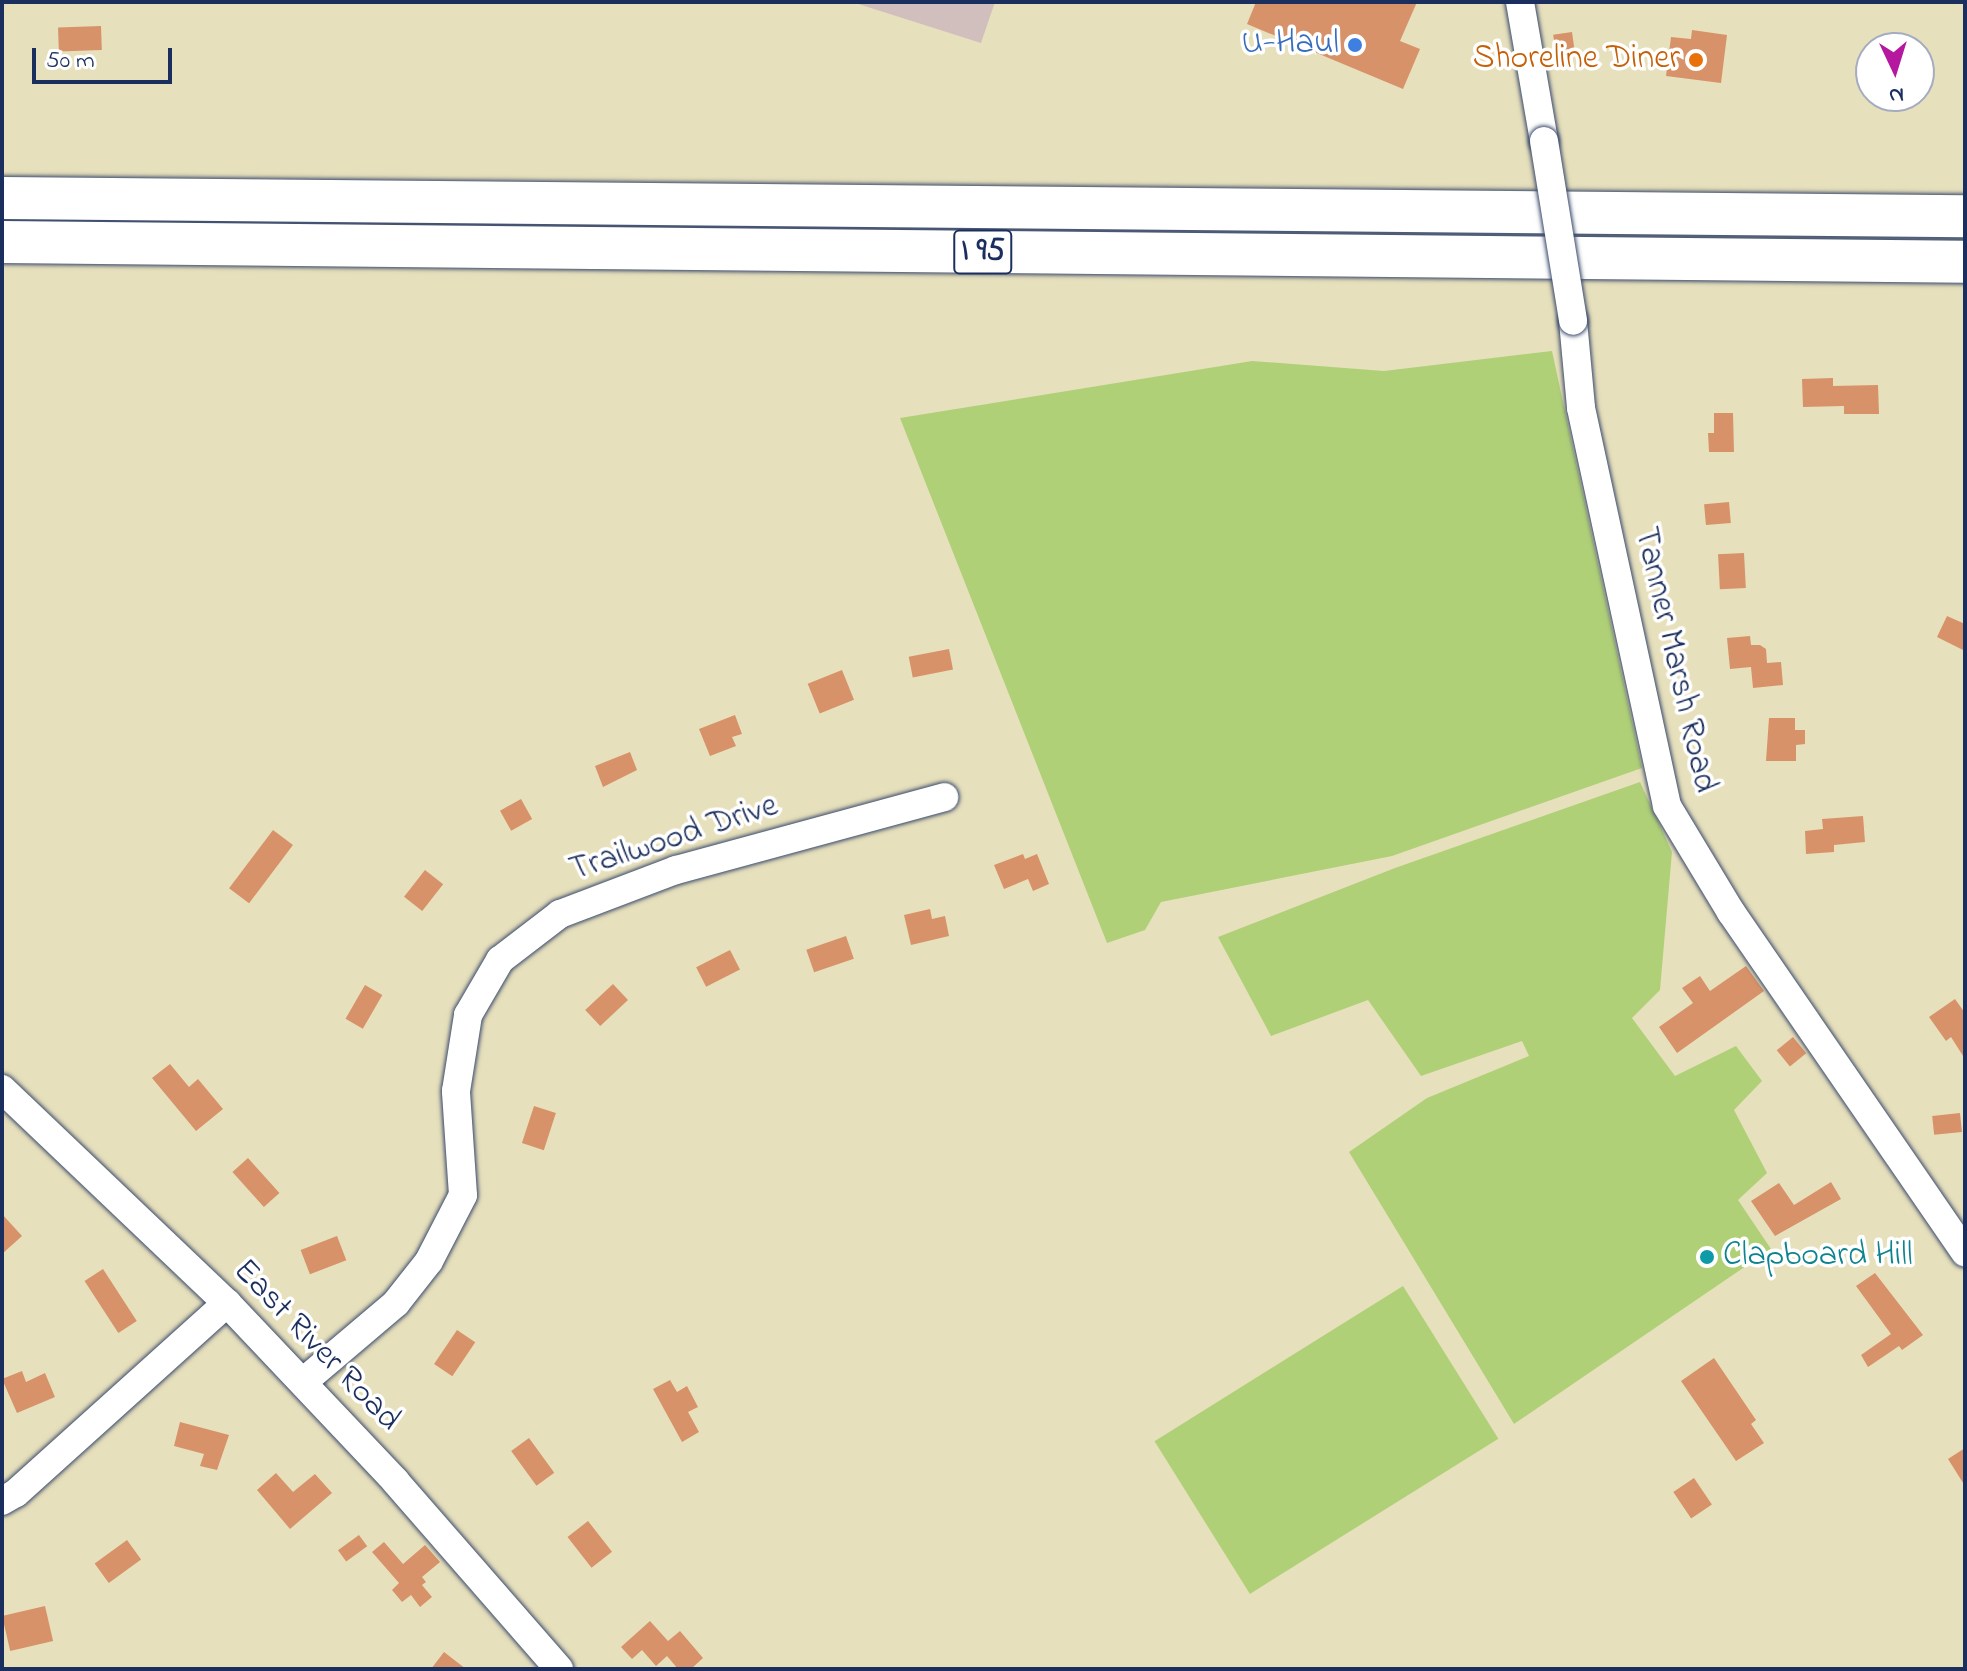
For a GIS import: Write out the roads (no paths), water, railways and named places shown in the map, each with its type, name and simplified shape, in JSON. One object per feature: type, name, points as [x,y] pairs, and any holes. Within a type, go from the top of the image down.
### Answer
[{"type":"highway","name":"I 95","points":[[2,198],[1965,216]]},
{"type":"highway","points":[[1624,213],[1965,201]]},
{"type":"highway","name":"I 95","points":[[2,242],[1965,262]]},
{"type":"street","name":"Tanner Marsh Road","points":[[1520,2],[1573,321],[1581,408],[1667,806],[1731,912],[1965,1252]]},
{"type":"street","name":"Trailwood Drive","points":[[303,1382],[396,1303],[429,1261],[463,1195],[456,1091],[468,1015],[500,960],[560,914],[663,875],[944,797]]},
{"type":"street","name":"East River Road","points":[[2,1089],[227,1303],[303,1382],[396,1482],[559,1669]]},
{"type":"street","points":[[2,1501],[16,1493],[227,1303]]},
{"type":"place","name":"U-Haul","points":[[1355,45]]},
{"type":"place","name":"Shoreline Diner","points":[[1696,60]]},
{"type":"place","name":"Clapboard Hill","points":[[1707,1257]]}]
